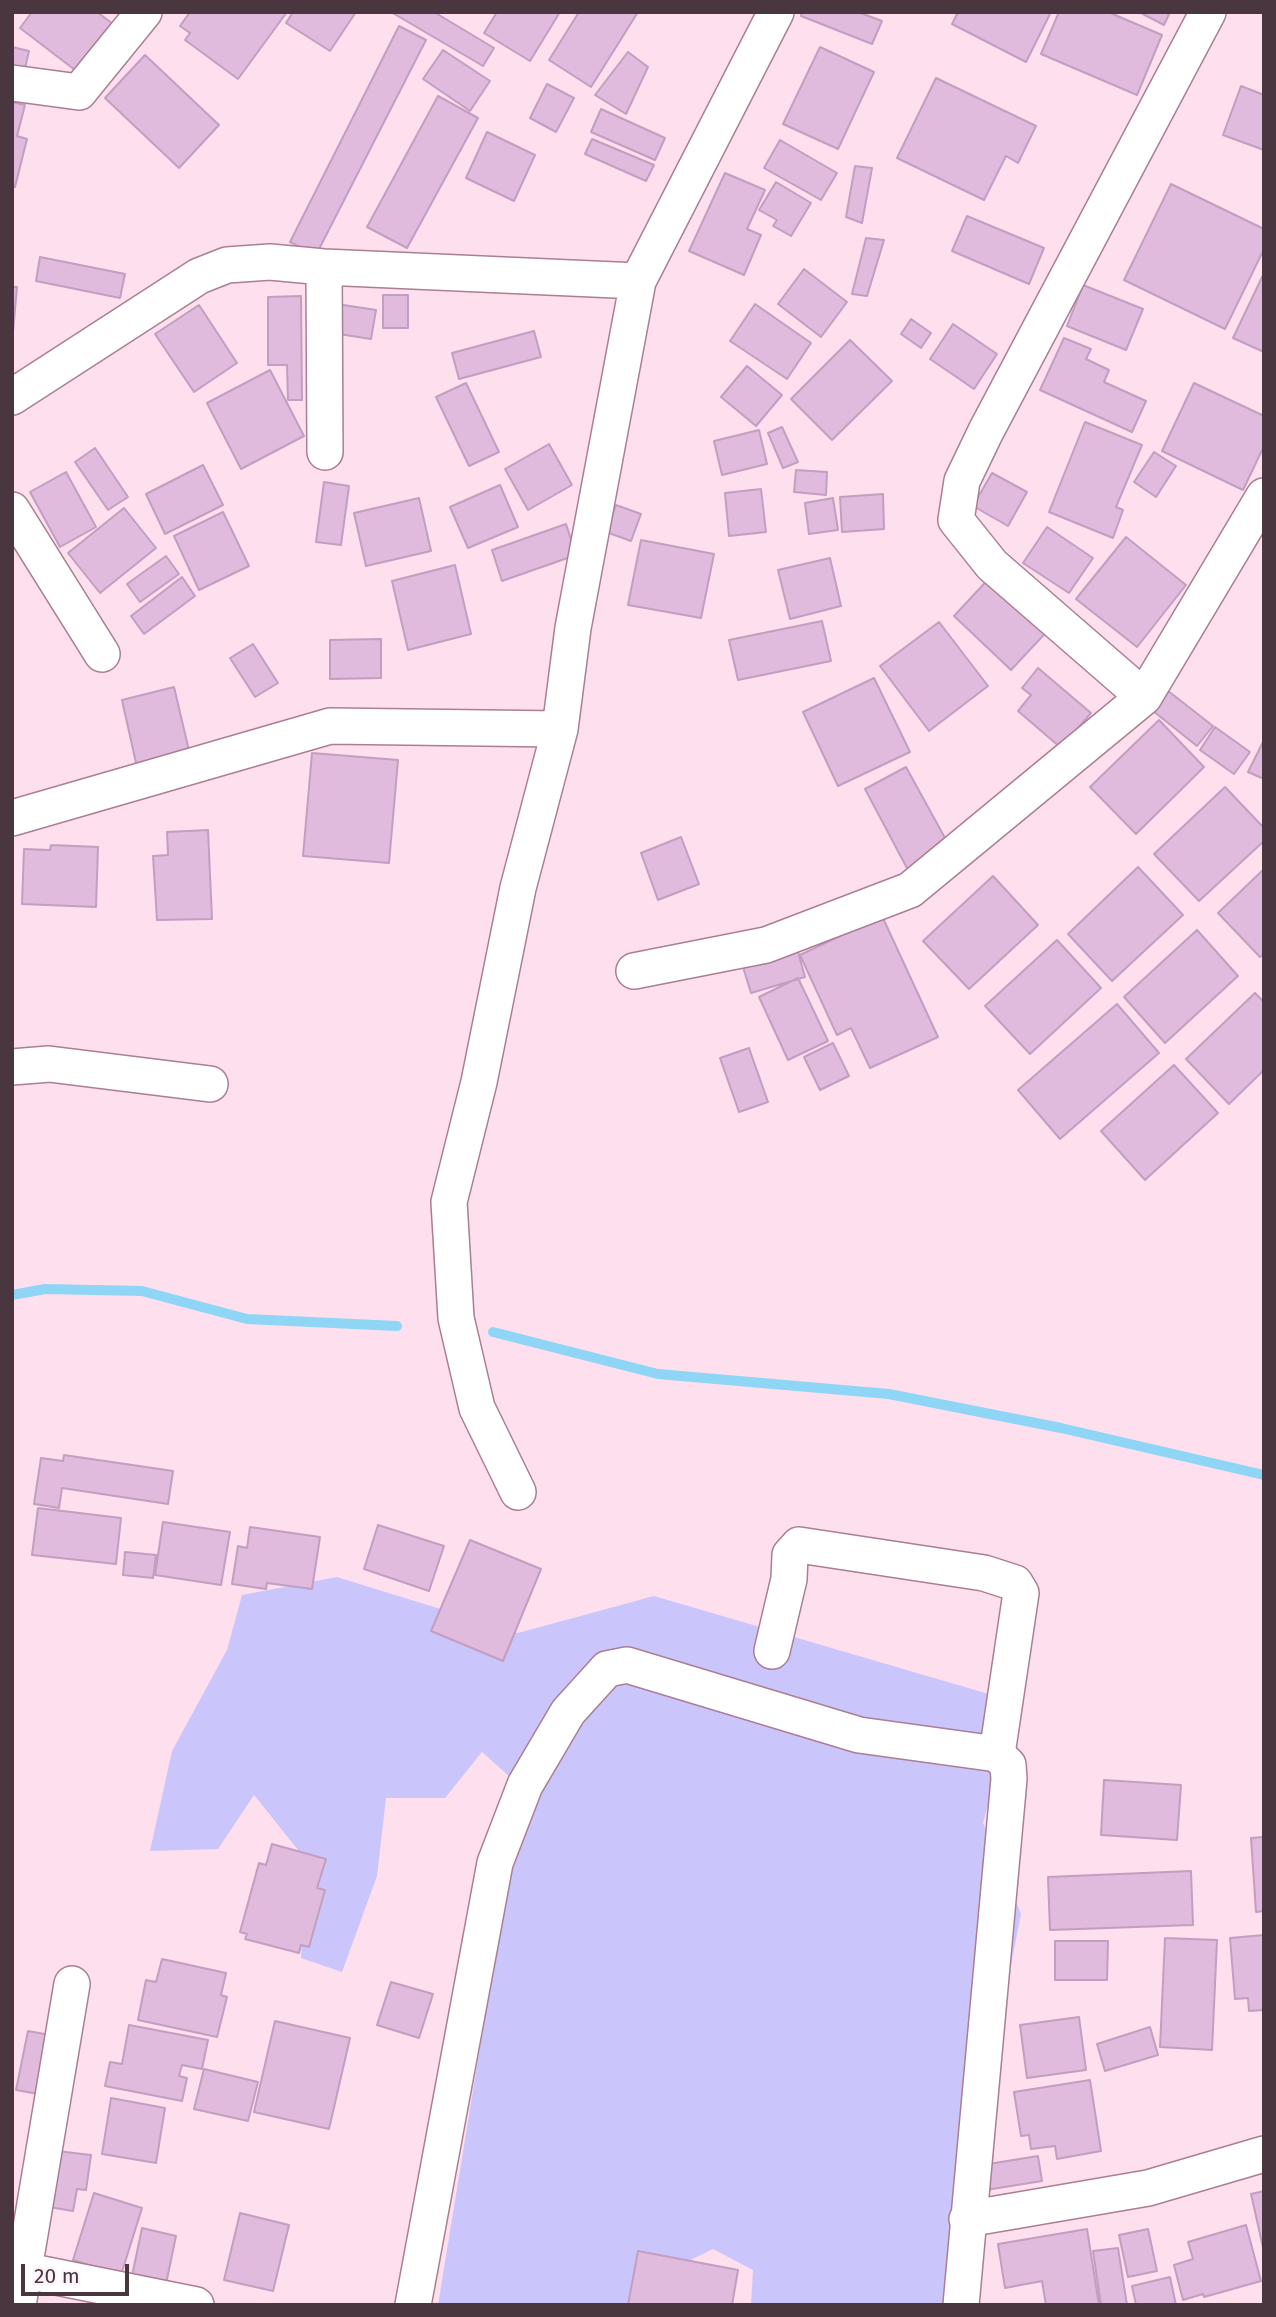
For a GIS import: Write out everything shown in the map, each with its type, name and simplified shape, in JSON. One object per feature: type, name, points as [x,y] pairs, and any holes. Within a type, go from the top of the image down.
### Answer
[{"type":"street","points":[[12,83],[79,92],[144,12]]},
{"type":"street","points":[[1144,697],[992,565],[956,520],[962,481],[986,431],[1208,12]]},
{"type":"street","points":[[518,1492],[477,1408],[456,1318],[449,1202],[479,1082],[518,888],[560,729],[573,628],[638,281],[763,16]]},
{"type":"street","points":[[12,397],[199,276],[227,265],[270,262],[324,267],[638,281]]},
{"type":"street","points":[[324,267],[325,452]]},
{"type":"street","points":[[634,971],[766,945],[910,890],[1144,697],[1264,496]]},
{"type":"street","points":[[12,510],[102,654]]},
{"type":"street","points":[[12,818],[330,726],[560,729]]},
{"type":"street","points":[[12,1067],[49,1064],[211,1084]]},
{"type":"street","points":[[772,1651],[789,1579],[790,1555],[799,1545],[984,1573],[1015,1583],[1021,1593],[997,1754]]},
{"type":"street","points":[[414,2305],[495,1863],[525,1785],[568,1712],[607,1670],[627,1665],[859,1735],[997,1754],[1008,1765],[1009,1779],[961,2305]]},
{"type":"street","points":[[18,2305],[18,2269],[72,1984]]},
{"type":"street","points":[[967,2219],[1148,2188],[1264,2154]]},
{"type":"street","points":[[18,2269],[196,2305]]},
{"type":"shaded area","points":[[337,1577],[518,1633],[654,1596],[1016,1702],[983,1823],[1021,1914],[1000,2021],[978,2305],[751,2305],[753,2270],[713,2249],[664,2273],[650,2305],[438,2305],[506,1888],[529,1794],[482,1752],[445,1798],[386,1798],[377,1876],[342,1972],[301,1958],[307,1861],[254,1795],[218,1849],[150,1851],[172,1751],[227,1650],[242,1595]]},
{"type":"building","points":[[32,12],[97,12],[117,27],[75,70],[20,28]]},
{"type":"building","points":[[190,12],[287,12],[238,79],[185,40],[190,33],[180,26]]},
{"type":"building","points":[[293,12],[356,12],[330,51],[286,23]]},
{"type":"building","points":[[391,12],[434,12],[494,48],[483,66]]},
{"type":"building","points":[[497,12],[560,12],[530,61],[484,33]]},
{"type":"building","points":[[579,12],[638,12],[591,87],[549,60]]},
{"type":"building","points":[[802,12],[858,12],[882,21],[872,44],[801,16]]},
{"type":"building","points":[[958,12],[1051,12],[1026,62],[952,24]]},
{"type":"building","points":[[1059,12],[1108,12],[1162,35],[1137,95],[1041,54]]},
{"type":"building","points":[[1139,12],[1170,12],[1164,25]]},
{"type":"building","points":[[399,26],[426,40],[316,255],[290,242]]},
{"type":"building","points":[[12,47],[29,51],[23,77],[12,74]]},
{"type":"building","points":[[820,47],[874,72],[838,149],[783,124]]},
{"type":"building","points":[[443,50],[490,81],[470,111],[423,79]]},
{"type":"building","points":[[628,52],[648,67],[626,114],[595,95]]},
{"type":"building","points":[[145,55],[219,125],[179,168],[105,98]]},
{"type":"building","points":[[936,78],[1036,126],[1018,163],[1006,156],[984,200],[897,158]]},
{"type":"building","points":[[547,84],[574,98],[556,132],[530,118]]},
{"type":"building","points":[[1241,86],[1264,95],[1264,150],[1223,135]]},
{"type":"building","points":[[438,96],[478,118],[407,248],[367,227]]},
{"type":"building","points":[[12,102],[25,105],[17,136],[27,139],[15,187],[12,187]]},
{"type":"building","points":[[601,109],[665,138],[655,160],[591,132]]},
{"type":"building","points":[[487,132],[535,155],[514,201],[466,178]]},
{"type":"building","points":[[592,139],[654,165],[646,181],[585,154]]},
{"type":"building","points":[[780,140],[837,173],[821,200],[764,168]]},
{"type":"building","points":[[855,166],[872,168],[862,223],[846,217]]},
{"type":"building","points":[[725,173],[765,190],[747,229],[761,235],[744,275],[689,251]]},
{"type":"building","points":[[776,182],[811,203],[791,236],[773,226],[777,220],[759,210]]},
{"type":"building","points":[[1171,184],[1264,229],[1264,249],[1225,329],[1124,280]]},
{"type":"building","points":[[967,216],[1044,248],[1029,284],[952,251]]},
{"type":"building","points":[[866,238],[884,240],[867,296],[852,294]]},
{"type":"building","points":[[40,257],[125,274],[120,298],[36,281]]},
{"type":"building","points":[[804,269],[847,302],[821,337],[778,304]]},
{"type":"building","points":[[1264,273],[1264,352],[1233,338]]},
{"type":"building","points":[[1083,285],[1143,309],[1126,350],[1067,326]]},
{"type":"building","points":[[12,287],[17,287],[12,343]]},
{"type":"building","points":[[383,295],[408,295],[408,328],[383,328]]},
{"type":"building","points":[[301,296],[302,400],[288,400],[287,365],[268,365],[268,297]]},
{"type":"building","points":[[330,303],[376,310],[371,339],[326,332]]},
{"type":"building","points":[[755,304],[811,343],[787,379],[730,341]]},
{"type":"building","points":[[199,305],[237,363],[194,392],[155,334]]},
{"type":"building","points":[[911,319],[931,333],[921,348],[901,334]]},
{"type":"building","points":[[953,324],[997,354],[974,389],[930,359]]},
{"type":"building","points":[[534,331],[541,357],[459,379],[452,353]]},
{"type":"building","points":[[1064,338],[1091,349],[1086,359],[1109,370],[1104,382],[1146,401],[1132,432],[1040,390]]},
{"type":"building","points":[[850,340],[892,381],[832,440],[791,399]]},
{"type":"building","points":[[747,366],[782,395],[756,426],[721,397]]},
{"type":"building","points":[[270,370],[304,436],[241,469],[207,403]]},
{"type":"building","points":[[466,383],[499,452],[469,466],[436,397]]},
{"type":"building","points":[[1194,383],[1264,416],[1264,446],[1243,490],[1162,451]]},
{"type":"building","points":[[1085,422],[1142,445],[1116,507],[1123,510],[1113,538],[1049,512]]},
{"type":"building","points":[[782,427],[798,462],[783,468],[768,433]]},
{"type":"building","points":[[759,430],[767,464],[722,475],[714,441]]},
{"type":"building","points":[[549,444],[572,485],[528,510],[505,469]]},
{"type":"building","points":[[95,448],[128,497],[108,510],[75,462]]},
{"type":"building","points":[[1154,452],[1176,466],[1156,497],[1134,482]]},
{"type":"building","points":[[203,465],[223,505],[165,534],[146,494]]},
{"type":"building","points":[[796,470],[827,472],[826,495],[794,492]]},
{"type":"building","points":[[66,472],[96,527],[60,547],[30,492]]},
{"type":"building","points":[[992,473],[1027,492],[1008,526],[973,506]]},
{"type":"building","points":[[324,482],[349,486],[341,545],[316,542]]},
{"type":"building","points":[[500,485],[518,527],[468,548],[450,507]]},
{"type":"building","points":[[761,489],[766,532],[729,536],[725,493]]},
{"type":"building","points":[[883,494],[884,529],[842,532],[840,497]]},
{"type":"building","points":[[419,498],[431,551],[366,566],[354,513]]},
{"type":"building","points":[[833,498],[838,530],[809,534],[805,503]]},
{"type":"building","points":[[616,505],[641,514],[631,541],[606,532]]},
{"type":"building","points":[[124,508],[156,548],[100,593],[68,553]]},
{"type":"building","points":[[223,512],[249,566],[199,590],[174,536]]},
{"type":"building","points":[[566,524],[576,555],[502,581],[492,550]]},
{"type":"building","points":[[1047,527],[1093,558],[1069,593],[1023,563]]},
{"type":"building","points":[[1126,537],[1186,585],[1137,647],[1076,599]]},
{"type":"building","points":[[641,540],[714,554],[701,618],[628,605]]},
{"type":"building","points":[[166,556],[179,574],[140,602],[127,584]]},
{"type":"building","points":[[830,558],[841,606],[790,619],[778,570]]},
{"type":"building","points":[[455,565],[471,634],[408,650],[392,581]]},
{"type":"building","points":[[995,572],[1053,625],[1011,670],[954,616]]},
{"type":"building","points":[[182,577],[195,596],[144,634],[131,616]]},
{"type":"building","points":[[822,621],[831,661],[738,680],[729,640]]},
{"type":"building","points":[[939,622],[988,686],[929,731],[880,666]]},
{"type":"building","points":[[381,639],[381,678],[330,679],[330,640]]},
{"type":"building","points":[[253,644],[278,683],[255,697],[230,658]]},
{"type":"building","points":[[1038,668],[1091,713],[1061,748],[1018,711],[1031,695],[1022,688]]},
{"type":"building","points":[[874,678],[910,752],[838,786],[803,712]]},
{"type":"building","points":[[174,687],[191,759],[138,772],[122,700]]},
{"type":"building","points":[[1163,687],[1213,726],[1197,746],[1148,707]]},
{"type":"building","points":[[1159,720],[1204,767],[1136,834],[1090,787]]},
{"type":"building","points":[[1215,727],[1250,752],[1234,774],[1200,750]]},
{"type":"building","points":[[1264,740],[1264,779],[1248,772]]},
{"type":"building","points":[[312,753],[398,760],[389,863],[303,856]]},
{"type":"building","points":[[906,767],[950,847],[908,870],[865,789]]},
{"type":"building","points":[[1225,787],[1264,828],[1264,841],[1199,901],[1154,854]]},
{"type":"building","points":[[208,830],[212,919],[157,920],[153,856],[168,855],[167,832]]},
{"type":"building","points":[[681,837],[699,884],[658,900],[641,853]]},
{"type":"building","points":[[51,845],[98,847],[96,907],[22,904],[24,849],[50,850]]},
{"type":"building","points":[[1138,867],[1183,915],[1112,981],[1068,934]]},
{"type":"building","points":[[1264,869],[1264,954],[1260,957],[1218,913]]},
{"type":"building","points":[[993,876],[1038,925],[969,989],[923,941]]},
{"type":"building","points":[[882,916],[938,1037],[870,1068],[851,1028],[837,1035],[800,955]]},
{"type":"building","points":[[1197,930],[1238,976],[1165,1043],[1124,997]]},
{"type":"building","points":[[1057,940],[1101,988],[1030,1054],[985,1006]]},
{"type":"building","points":[[795,941],[805,977],[751,993],[740,957]]},
{"type":"building","points":[[798,978],[828,1041],[788,1060],[759,997]]},
{"type":"building","points":[[1255,993],[1264,1002],[1264,1070],[1229,1104],[1186,1059]]},
{"type":"building","points":[[1117,1004],[1159,1053],[1060,1139],[1018,1090]]},
{"type":"building","points":[[833,1043],[849,1076],[820,1090],[804,1057]]},
{"type":"building","points":[[749,1048],[768,1102],[739,1112],[720,1058]]},
{"type":"building","points":[[1174,1065],[1218,1113],[1145,1180],[1101,1131]]},
{"type":"building","points":[[64,1455],[173,1471],[168,1504],[62,1488],[59,1508],[34,1504],[41,1458],[63,1461]]},
{"type":"building","points":[[38,1508],[121,1518],[116,1564],[32,1555]]},
{"type":"building","points":[[163,1522],[230,1532],[221,1585],[155,1575]]},
{"type":"building","points":[[378,1525],[444,1546],[429,1591],[364,1569]]},
{"type":"building","points":[[250,1527],[320,1537],[312,1589],[267,1583],[266,1589],[232,1584],[238,1546],[247,1548]]},
{"type":"building","points":[[470,1540],[541,1569],[503,1661],[431,1631]]},
{"type":"building","points":[[125,1552],[156,1555],[153,1578],[123,1575]]},
{"type":"building","points":[[1104,1780],[1181,1785],[1177,1840],[1101,1835]]},
{"type":"building","points":[[1264,1837],[1264,1911],[1256,1912],[1251,1838]]},
{"type":"building","points":[[272,1844],[326,1859],[317,1888],[325,1890],[309,1947],[301,1945],[299,1953],[245,1939],[247,1934],[240,1932],[259,1863],[266,1865]]},
{"type":"building","points":[[1191,1871],[1193,1925],[1050,1930],[1048,1877]]},
{"type":"building","points":[[1264,1935],[1264,2010],[1249,2011],[1248,1998],[1235,1999],[1230,1938]]},
{"type":"building","points":[[1165,1938],[1217,1940],[1212,2050],[1160,2047]]},
{"type":"building","points":[[1055,1941],[1108,1941],[1107,1980],[1055,1980]]},
{"type":"building","points":[[162,1959],[226,1973],[221,1995],[227,1997],[217,2037],[138,2020],[146,1980],[156,1982]]},
{"type":"building","points":[[391,1982],[433,1994],[419,2038],[377,2025]]},
{"type":"building","points":[[1079,2017],[1086,2070],[1027,2078],[1020,2025]]},
{"type":"building","points":[[275,2021],[350,2038],[329,2129],[254,2112]]},
{"type":"building","points":[[129,2025],[208,2040],[202,2069],[182,2065],[179,2076],[187,2078],[182,2101],[105,2086],[110,2062],[122,2064]]},
{"type":"building","points":[[1150,2027],[1158,2055],[1105,2071],[1097,2044]]},
{"type":"building","points":[[28,2031],[50,2035],[38,2094],[16,2090]]},
{"type":"building","points":[[204,2069],[258,2082],[248,2121],[194,2109]]},
{"type":"building","points":[[1090,2080],[1101,2151],[1057,2159],[1055,2146],[1031,2149],[1029,2135],[1021,2136],[1014,2092]]},
{"type":"building","points":[[111,2098],[165,2108],[156,2163],[102,2154]]},
{"type":"building","points":[[57,2151],[91,2155],[86,2190],[77,2189],[73,2211],[49,2207]]},
{"type":"building","points":[[1038,2156],[1042,2181],[986,2190],[982,2165]]},
{"type":"building","points":[[1264,2191],[1264,2252],[1251,2194]]},
{"type":"building","points":[[94,2193],[142,2208],[121,2275],[73,2260]]},
{"type":"building","points":[[240,2213],[289,2225],[273,2291],[224,2280]]},
{"type":"building","points":[[1246,2225],[1261,2281],[1183,2300],[1174,2265],[1193,2259],[1188,2242]]},
{"type":"building","points":[[142,2228],[176,2236],[166,2284],[132,2276]]},
{"type":"building","points":[[1087,2229],[1099,2305],[1046,2305],[1042,2281],[1005,2288],[998,2244]]},
{"type":"building","points":[[1148,2229],[1157,2271],[1128,2277],[1119,2235]]},
{"type":"building","points":[[1118,2248],[1127,2305],[1101,2305],[1093,2251]]},
{"type":"building","points":[[638,2251],[738,2270],[732,2305],[628,2305]]},
{"type":"building","points":[[1170,2277],[1176,2305],[1136,2305],[1132,2286]]},
{"type":"waterway","points":[[12,1295],[45,1289],[142,1291],[247,1319],[397,1326]]},
{"type":"waterway","points":[[493,1332],[658,1374],[889,1394],[1061,1428],[1264,1475]]}]
